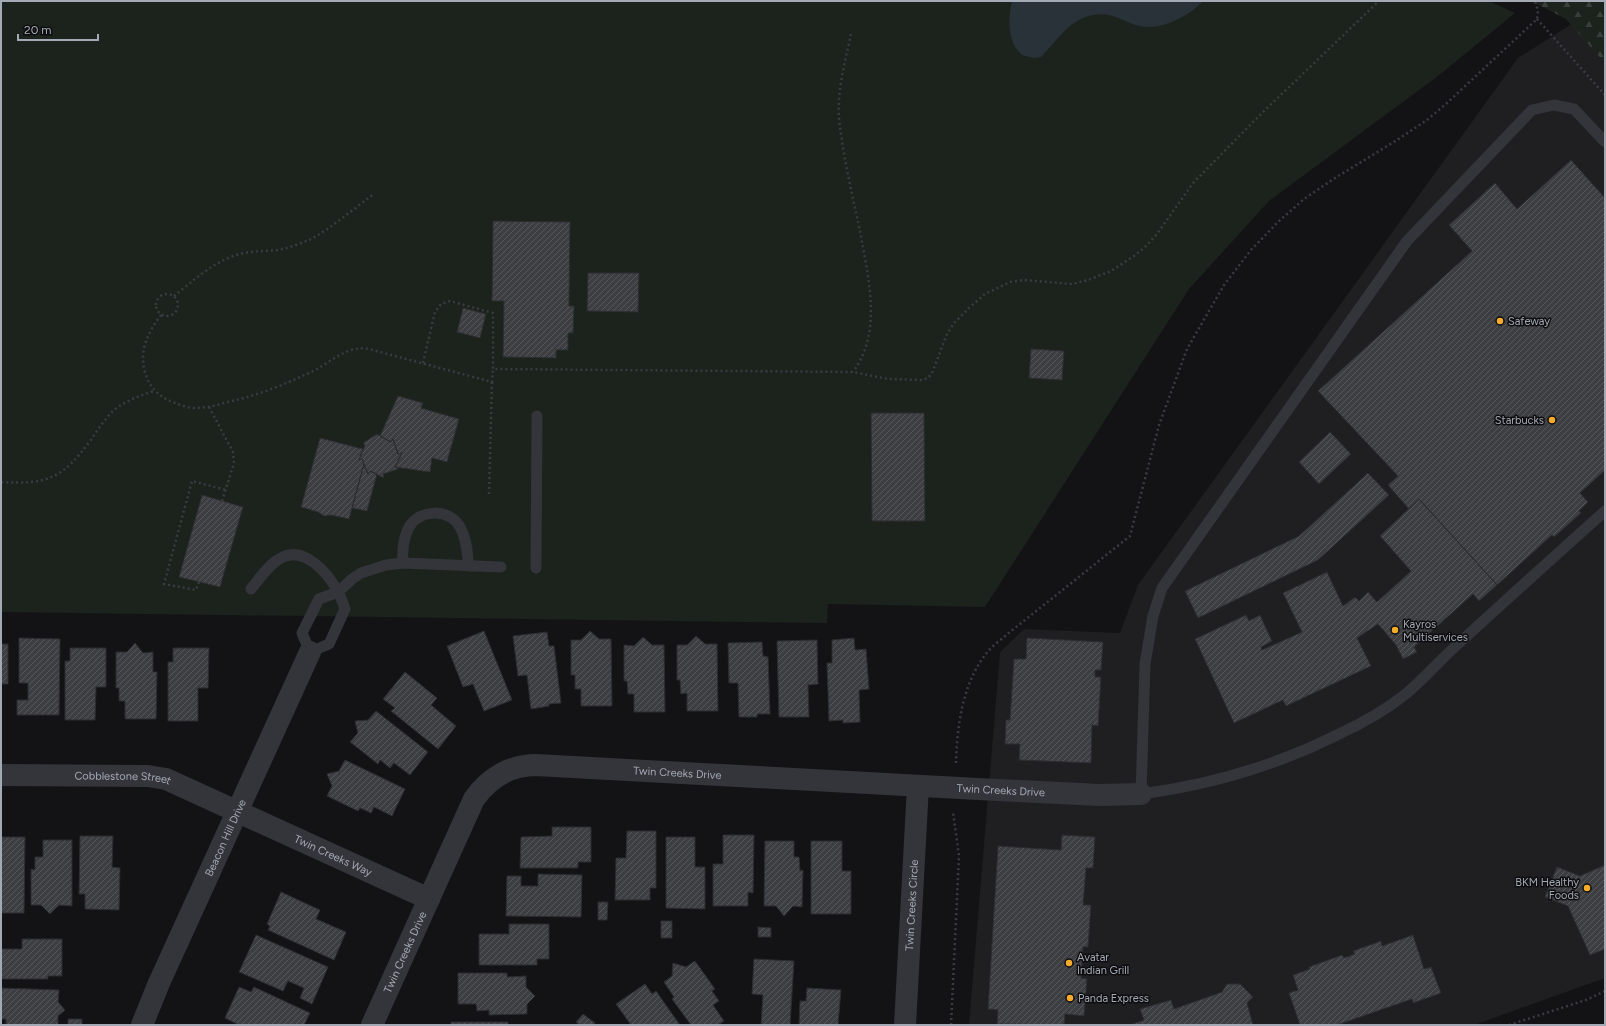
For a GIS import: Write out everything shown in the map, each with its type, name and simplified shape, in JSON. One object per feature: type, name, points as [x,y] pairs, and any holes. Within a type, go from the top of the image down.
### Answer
[{"type":"street","name":"Beacon Hill Drive","points":[[142,1025],[159,983],[310,652]]},
{"type":"street","name":"Twin Creeks Drive","points":[[372,1025],[474,799],[483,788],[494,779],[518,766],[536,765],[1100,795],[1141,794]]},
{"type":"street","name":"Cobblestone Street","points":[[1,775],[153,777],[166,779],[238,812]]},
{"type":"street","name":"Twin Creeks Circle","points":[[905,1025],[918,786]]},
{"type":"street","name":"Twin Creeks Way","points":[[238,812],[429,899]]},
{"type":"lane","points":[[1605,142],[1574,109],[1554,105],[1532,110],[1406,241],[1162,588],[1153,616],[1145,664],[1141,794],[1212,782],[1281,760],[1346,731],[1385,709],[1407,693],[1448,653],[1605,511]]},
{"type":"lane","points":[[536,568],[537,416]]},
{"type":"lane","points":[[403,563],[403,544],[410,526],[424,515],[440,513],[448,515],[460,527],[467,546],[469,566]]},
{"type":"lane","points":[[251,589],[273,563],[286,555],[297,554],[312,561],[320,568],[338,592],[345,609],[329,644],[310,652],[302,633],[319,599],[338,592],[361,573],[386,565],[403,563],[501,567]]},
{"type":"path","points":[[493,369],[853,372],[888,379],[922,380],[928,378],[932,373],[947,334],[954,323],[985,294],[1010,282],[1024,280],[1072,284],[1088,280],[1111,271],[1146,246],[1157,234],[1193,183],[1263,112],[1379,1]]},
{"type":"path","points":[[956,764],[959,717],[969,686],[981,661],[991,648],[1005,636],[1130,536],[1159,425],[1187,348],[1224,285],[1251,250],[1278,222],[1304,199],[1334,178],[1398,140],[1427,120],[1447,103],[1537,19],[1538,11],[1535,1]]},
{"type":"path","points":[[1537,19],[1605,95]]},
{"type":"path","points":[[851,34],[840,91],[839,119],[869,279],[871,308],[866,347],[862,360],[853,372]]},
{"type":"path","points":[[174,296],[197,278],[227,259],[239,254],[282,249],[310,239],[374,194]]},
{"type":"path","points":[[166,294],[174,296],[178,302],[176,313],[169,316],[161,315],[156,307],[157,300],[166,294]]},
{"type":"path","points":[[423,363],[435,312],[442,304],[450,301],[493,313],[493,369],[489,494]]},
{"type":"path","points":[[161,315],[145,343],[143,355],[147,379],[154,391],[170,401],[194,408],[209,408],[247,398],[284,384],[354,348],[369,349],[492,382]]},
{"type":"path","points":[[1,482],[33,482],[58,475],[78,458],[113,410],[130,400],[154,391]]},
{"type":"path","points":[[209,408],[234,452],[234,463],[222,501]]},
{"type":"path","points":[[199,582],[196,590],[164,584],[192,481],[226,490]]},
{"type":"path","points":[[951,1025],[959,856],[952,810]]},
{"type":"path","points":[[1509,1025],[1580,1002],[1605,991]]},
{"type":"shaded area","points":[[1012,1],[1203,1],[1182,17],[1157,26],[1140,26],[1106,14],[1093,15],[1084,18],[1070,26],[1041,57],[1034,58],[1022,55],[1017,50],[1011,37],[1009,22]]},
{"type":"shaded area","points":[[1605,3],[1605,978],[1474,1025],[969,1025],[1000,652],[1024,629],[1120,633],[1138,585],[1518,58]]},
{"type":"green space","points":[[1,1],[1489,1],[1515,13],[1438,76],[1269,201],[1189,289],[985,607],[828,604],[827,623],[1,612]]},
{"type":"green space","points":[[1531,1],[1605,1],[1605,63],[1566,19]]},
{"type":"building","name":"Safeway","points":[[1571,160],[1605,198],[1605,470],[1580,493],[1588,502],[1579,511],[1581,513],[1554,537],[1552,535],[1497,585],[1419,499],[1409,509],[1388,485],[1398,476],[1318,391],[1472,251],[1449,225],[1495,183],[1517,209]]},
{"type":"building","points":[[493,221],[570,222],[569,306],[574,306],[573,333],[568,333],[568,350],[556,350],[556,358],[503,357],[504,301],[492,301]]},
{"type":"building","points":[[588,273],[639,273],[638,312],[587,311]]},
{"type":"building","points":[[463,308],[486,314],[480,338],[457,332]]},
{"type":"building","points":[[1031,349],[1064,351],[1062,380],[1029,378]]},
{"type":"building","points":[[398,396],[423,403],[421,408],[459,419],[447,462],[432,458],[430,472],[395,467],[402,453],[398,454],[393,439],[391,442],[380,436]]},
{"type":"building","points":[[871,413],[924,413],[925,521],[872,521]]},
{"type":"building","points":[[1330,432],[1351,454],[1319,484],[1299,462]]},
{"type":"building","points":[[377,434],[391,442],[393,439],[398,454],[402,453],[395,467],[398,469],[383,474],[384,478],[370,471],[368,474],[362,459],[359,460],[365,445],[363,443]]},
{"type":"building","points":[[320,438],[363,449],[359,460],[362,459],[364,464],[349,519],[331,515],[324,516],[318,512],[301,507]]},
{"type":"building","points":[[364,464],[368,474],[370,471],[377,474],[367,511],[352,508]]},
{"type":"building","points":[[1368,473],[1389,495],[1318,560],[1198,618],[1185,591],[1299,536]]},
{"type":"building","points":[[202,495],[243,507],[220,587],[179,577]]},
{"type":"building","points":[[1419,499],[1497,585],[1479,601],[1473,594],[1414,647],[1417,652],[1403,659],[1396,645],[1378,624],[1357,638],[1371,666],[1286,706],[1283,700],[1234,723],[1195,639],[1246,615],[1249,621],[1260,615],[1272,641],[1261,647],[1262,650],[1302,632],[1283,593],[1327,572],[1343,606],[1355,597],[1359,601],[1368,592],[1377,602],[1411,571],[1380,536]]},
{"type":"building","points":[[484,631],[512,700],[484,711],[473,684],[463,687],[447,646]]},
{"type":"building","points":[[590,631],[599,639],[611,639],[612,706],[581,706],[581,689],[575,689],[575,675],[571,675],[571,640],[581,640]]},
{"type":"building","points":[[547,632],[549,646],[554,646],[561,703],[549,704],[549,706],[531,709],[527,675],[518,676],[513,636]]},
{"type":"building","points":[[696,636],[705,644],[717,644],[718,711],[687,711],[687,693],[681,694],[680,680],[677,680],[677,645],[687,645]]},
{"type":"building","points":[[643,637],[652,645],[664,645],[665,712],[634,712],[634,694],[628,694],[627,681],[624,681],[624,645],[634,646]]},
{"type":"building","points":[[19,638],[60,639],[59,715],[17,715],[17,700],[28,700],[28,683],[19,683]]},
{"type":"building","points":[[854,638],[855,650],[866,649],[869,689],[859,690],[860,722],[843,723],[843,720],[829,721],[827,663],[832,663],[832,640]]},
{"type":"building","points":[[1027,638],[1103,642],[1101,670],[1095,670],[1095,677],[1101,677],[1098,726],[1092,725],[1091,763],[1019,760],[1020,744],[1005,744],[1006,720],[1010,720],[1014,659],[1026,659]]},
{"type":"building","points":[[817,640],[818,684],[808,685],[809,717],[779,717],[777,641]]},
{"type":"building","points":[[762,642],[763,656],[768,657],[770,714],[757,714],[757,717],[739,717],[738,683],[729,683],[728,643]]},
{"type":"building","points":[[135,643],[143,653],[153,652],[153,672],[157,672],[156,719],[125,719],[125,701],[119,701],[119,688],[116,688],[116,652],[127,652]]},
{"type":"building","points":[[1,644],[8,644],[8,684],[1,684]]},
{"type":"building","points":[[70,648],[106,648],[106,687],[96,687],[95,720],[65,720],[65,661],[70,661]]},
{"type":"building","points":[[173,648],[209,648],[208,688],[198,688],[198,721],[168,721],[168,662],[173,662]]},
{"type":"building","points":[[405,672],[437,698],[431,705],[456,726],[438,749],[391,711],[395,708],[383,699]]},
{"type":"building","points":[[376,711],[428,752],[410,775],[394,763],[390,768],[380,760],[378,764],[350,742],[358,733],[355,721],[368,720]]},
{"type":"building","points":[[345,760],[405,789],[392,816],[374,807],[371,813],[360,808],[358,811],[327,796],[332,786],[327,774],[339,771]]},
{"type":"building","points":[[552,827],[591,827],[591,862],[578,862],[578,868],[520,868],[521,837],[552,836]]},
{"type":"building","points":[[627,831],[656,831],[656,888],[650,888],[650,900],[615,900],[616,858],[626,858]]},
{"type":"building","points":[[723,835],[754,835],[753,893],[748,892],[748,906],[713,906],[713,864],[723,864]]},
{"type":"building","points":[[1062,835],[1095,837],[1093,868],[1086,868],[1083,905],[1091,905],[1088,947],[1083,947],[1081,978],[1087,979],[1084,1016],[1065,1014],[1064,1025],[997,1024],[998,1010],[988,1009],[998,846],[1061,850]]},
{"type":"building","points":[[80,836],[113,836],[112,867],[120,868],[119,910],[85,909],[85,894],[79,894]]},
{"type":"building","points":[[1,837],[25,837],[24,913],[1,913]]},
{"type":"building","points":[[666,837],[695,837],[695,867],[705,867],[705,909],[666,908]]},
{"type":"building","points":[[43,840],[72,840],[72,906],[59,905],[50,914],[41,905],[31,905],[31,869],[35,870],[35,857],[43,857]]},
{"type":"building","points":[[765,841],[794,841],[794,857],[799,857],[800,871],[803,870],[802,907],[793,906],[784,916],[776,906],[764,906]]},
{"type":"building","points":[[811,841],[842,841],[842,871],[851,871],[851,914],[811,914]]},
{"type":"building","points":[[1605,865],[1605,949],[1590,955],[1568,906],[1545,897],[1557,867],[1580,876]]},
{"type":"building","points":[[538,874],[582,875],[581,917],[506,916],[507,876],[521,876],[521,886],[538,886]]},
{"type":"building","points":[[281,892],[320,910],[316,919],[346,932],[334,960],[268,930],[270,926],[267,924]]},
{"type":"building","points":[[598,902],[608,902],[607,920],[598,920]]},
{"type":"building","points":[[661,921],[672,921],[672,938],[661,938]]},
{"type":"building","points":[[509,924],[549,924],[549,959],[537,959],[537,965],[479,965],[479,934],[509,934]]},
{"type":"building","points":[[758,927],[771,928],[771,937],[758,937]]},
{"type":"building","points":[[256,935],[328,967],[312,1004],[300,998],[304,988],[288,981],[283,991],[239,972]]},
{"type":"building","points":[[1413,935],[1424,969],[1431,967],[1441,993],[1413,1003],[1412,999],[1337,1025],[1300,1025],[1289,993],[1298,990],[1293,975],[1310,969],[1309,967],[1342,955],[1344,958],[1355,954],[1353,951],[1381,941],[1382,946]]},
{"type":"building","points":[[22,939],[62,939],[62,976],[48,976],[48,979],[1,979],[1,949],[22,949]]},
{"type":"building","points":[[754,959],[794,961],[790,1025],[761,1025],[763,995],[752,994]]},
{"type":"building","points":[[695,961],[715,989],[712,991],[719,1001],[713,1005],[724,1021],[718,1025],[691,1025],[672,999],[674,997],[664,982],[672,976],[673,963],[686,967]]},
{"type":"building","points":[[458,973],[507,973],[507,977],[526,976],[526,987],[535,996],[527,1004],[527,1014],[489,1015],[489,1010],[477,1011],[476,1004],[458,1004]]},
{"type":"building","points":[[645,984],[652,994],[656,991],[680,1025],[631,1025],[616,1004]]},
{"type":"building","points":[[1227,984],[1240,984],[1253,997],[1247,1003],[1253,1025],[1130,1025],[1144,1020],[1140,1009],[1171,1000],[1174,1009],[1222,992]]},
{"type":"building","points":[[239,987],[251,992],[254,987],[310,1013],[304,1025],[239,1025],[225,1018]]},
{"type":"building","points":[[1,988],[59,990],[58,1002],[65,1010],[58,1016],[58,1025],[6,1025],[6,1019],[1,1019]]},
{"type":"building","points":[[807,988],[841,990],[838,1025],[799,1025],[800,1001],[806,1001]]},
{"type":"building","points":[[583,1014],[595,1023],[593,1025],[580,1025],[576,1022]]},
{"type":"building","points":[[68,1019],[82,1019],[82,1025],[68,1025]]},
{"type":"building","points":[[451,1022],[508,1022],[508,1025],[451,1025]]},
{"type":"place","name":"Safeway","points":[[1500,321]]},
{"type":"place","name":"Starbucks","points":[[1552,420]]},
{"type":"place","name":"Kayros Multiservices","points":[[1395,630]]},
{"type":"place","name":"BKM Healthy Foods","points":[[1587,888]]},
{"type":"place","name":"Avatar Indian Grill","points":[[1069,963]]},
{"type":"place","name":"Panda Express","points":[[1070,998]]}]
